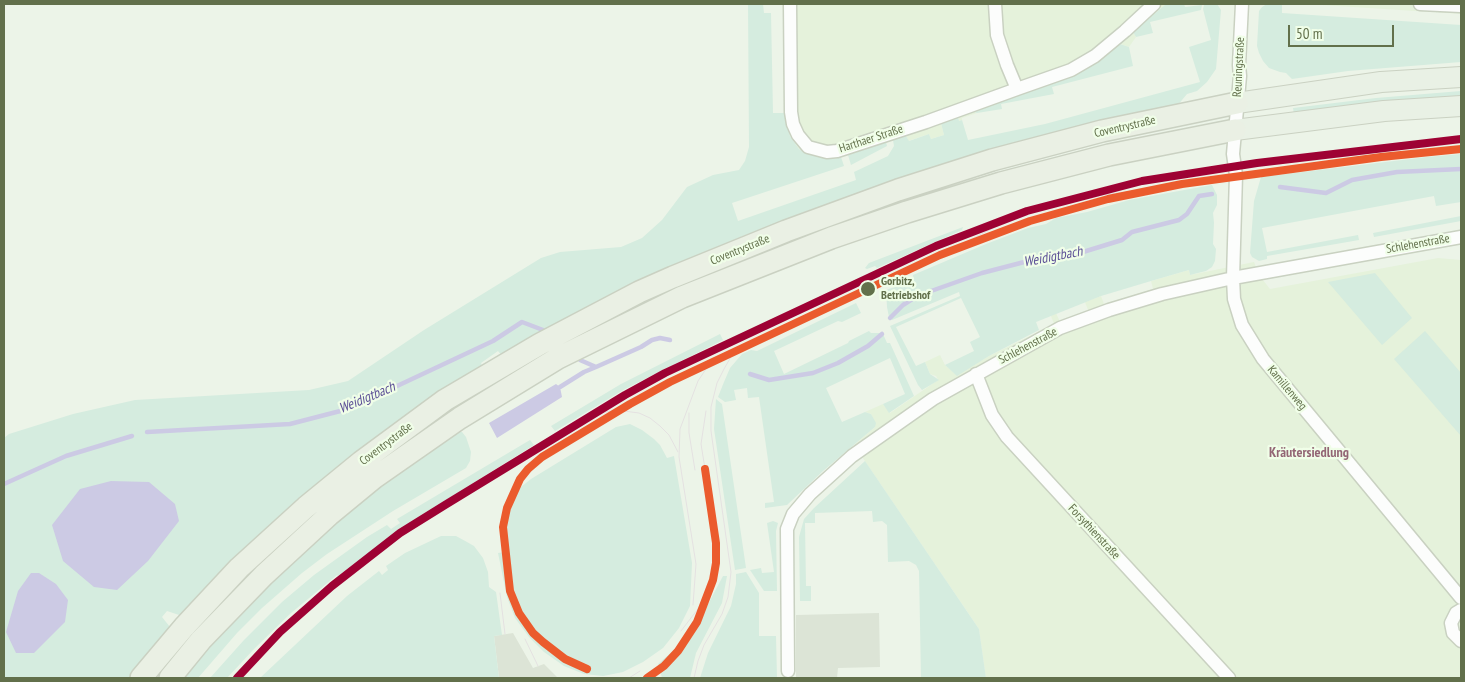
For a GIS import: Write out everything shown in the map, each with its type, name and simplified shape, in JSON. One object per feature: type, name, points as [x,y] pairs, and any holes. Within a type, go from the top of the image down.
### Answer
[{"type":"highway","name":"Coventrystraße","points":[[141,678],[184,627],[239,568],[306,507],[361,462],[445,400],[565,330],[639,292],[673,277],[786,231],[898,190],[992,160],[1102,132],[1237,103]]},
{"type":"highway","name":"Coventrystraße","points":[[170,678],[200,640],[264,575],[366,484],[460,418],[558,358],[682,297],[830,238],[907,212],[1001,182],[1109,156],[1235,130]]},
{"type":"main road","name":"Coventrystraße","points":[[1237,103],[1381,82],[1461,77]]},
{"type":"main road","name":"Coventrystraße","points":[[1235,130],[1384,111],[1461,106]]},
{"type":"street","name":"Harthaer Straße","points":[[790,4],[791,112],[798,135],[808,147],[827,152],[837,151],[926,122],[1071,70],[1095,56],[1154,4]]},
{"type":"street","points":[[995,4],[998,35],[1017,89]]},
{"type":"street","name":"Reuningstraße","points":[[1235,130],[1240,76],[1242,4]]},
{"type":"street","points":[[1420,4],[1461,6]]},
{"type":"street","name":"Kamillenweg","points":[[1235,130],[1233,154],[1236,175],[1233,278],[1234,299],[1242,325],[1252,343],[1275,373],[1461,598]]},
{"type":"street","name":"Schlehenstraße","points":[[788,671],[787,528],[793,514],[810,494],[852,456],[933,399],[1060,328],[1109,310],[1162,294],[1233,278],[1461,237]]},
{"type":"street","name":"Forsythienstraße","points":[[976,374],[992,415],[1007,437],[1229,678]]},
{"type":"street","points":[[1461,610],[1456,613],[1451,623],[1453,633],[1461,641]]},
{"type":"shaded area","points":[[748,4],[763,4],[764,13],[771,13],[773,113],[784,113],[790,136],[799,149],[807,154],[833,159],[841,157],[844,166],[732,203],[738,221],[856,180],[854,172],[888,156],[894,146],[893,140],[906,136],[909,141],[929,134],[931,139],[944,135],[941,123],[958,117],[959,121],[962,120],[968,140],[1045,124],[1200,82],[1189,47],[1211,40],[1203,9],[1204,5],[1217,4],[1221,10],[1216,69],[1207,82],[1197,91],[1187,94],[1177,106],[944,165],[891,181],[799,214],[743,236],[669,269],[503,357],[498,351],[481,363],[483,368],[185,615],[167,611],[162,617],[170,627],[168,633],[131,678],[4,678],[4,438],[9,434],[73,414],[135,400],[309,390],[348,381],[424,330],[541,258],[560,252],[621,247],[642,238],[662,220],[687,187],[713,175],[739,170],[745,161],[749,147]]},
{"type":"shaded area","points":[[783,4],[1166,4],[1133,32],[1136,37],[1129,47],[1120,44],[1100,61],[1076,74],[975,112],[977,113],[962,118],[962,120],[959,121],[958,118],[941,123],[944,135],[931,139],[929,134],[908,141],[906,136],[833,159],[807,154],[799,149],[790,136],[786,125],[784,113]]},
{"type":"shaded area","points":[[1166,4],[1184,4],[1185,7],[1202,5],[1201,10],[1150,22],[1153,33],[1136,37],[1133,32]]},
{"type":"shaded area","points":[[1267,4],[1282,5],[1282,13],[1461,25],[1461,62],[1348,71],[1292,79],[1286,73],[1269,68],[1259,53],[1257,46],[1259,11]]},
{"type":"shaded area","points":[[1307,4],[1461,4],[1461,14]]},
{"type":"shaded area","points":[[1120,44],[1129,47],[1133,66],[1052,87],[1054,94],[1001,104],[1002,109],[974,112],[1076,74],[1100,61]]},
{"type":"shaded area","points":[[1461,91],[1461,97],[1294,114],[1293,108],[1376,98]]},
{"type":"shaded area","points":[[886,142],[887,146],[851,165],[848,155]]},
{"type":"shaded area","points":[[1461,154],[1461,202],[1436,206],[1434,196],[1262,228],[1267,252],[1358,235],[1359,240],[1267,256],[1267,259],[1259,261],[1252,257],[1250,253],[1254,201],[1261,177]]},
{"type":"shaded area","points":[[1212,185],[1217,195],[1217,205],[1213,213],[1213,244],[1216,249],[1215,261],[1212,267],[1206,271],[1190,275],[1189,270],[1101,296],[1036,322],[1039,330],[989,356],[957,376],[945,365],[974,351],[970,342],[980,337],[961,298],[896,327],[916,366],[925,362],[930,374],[939,380],[922,390],[918,385],[890,326],[960,296],[959,292],[892,320],[889,317],[887,307],[886,290],[914,280],[913,275],[986,244],[1028,228],[1046,224],[1056,218],[1087,212],[1129,200]]},
{"type":"shaded area","points":[[1461,216],[1461,221],[1374,237],[1373,233]]},
{"type":"shaded area","points":[[963,227],[962,230],[877,268],[875,266],[865,268],[869,263]]},
{"type":"shaded area","points":[[1438,258],[1461,260],[1461,678],[986,678],[979,629],[854,445],[875,427],[871,414],[865,412],[883,404],[890,413],[938,380],[936,376],[930,374],[925,362],[940,355],[945,365],[957,375],[989,356],[1054,324],[1051,316],[1056,313],[1060,322],[1088,310],[1085,302],[1101,296],[1104,304],[1153,289],[1151,281],[1189,270],[1190,275],[1254,262],[1259,275],[1270,289]]},
{"type":"shaded area","points":[[1375,273],[1412,318],[1382,345],[1328,282]]},
{"type":"shaded area","points":[[856,303],[861,313],[842,322],[838,321],[774,351],[784,374],[869,331],[871,333],[881,333],[887,343],[890,343],[914,396],[889,413],[883,404],[905,394],[890,358],[826,388],[842,422],[865,412],[871,414],[876,423],[875,427],[823,471],[787,505],[765,508],[765,503],[774,502],[759,397],[748,398],[747,388],[734,390],[736,400],[725,402],[718,397],[730,368],[742,354],[751,350],[757,351]]},
{"type":"shaded area","points":[[1425,331],[1461,373],[1461,436],[1394,359]]},
{"type":"shaded area","points":[[720,334],[723,340],[625,389],[555,431],[551,426],[621,384]]},
{"type":"shaded area","points":[[716,399],[722,404],[746,568],[735,570],[714,429]]},
{"type":"shaded area","points":[[630,424],[654,439],[660,445],[667,458],[674,456],[692,563],[690,606],[679,628],[663,648],[643,662],[623,672],[603,676],[584,674],[564,666],[544,652],[529,637],[515,618],[507,597],[498,553],[505,552],[504,540],[507,515],[517,490],[531,479],[616,427]]},
{"type":"shaded area","points":[[457,431],[462,432],[466,437],[471,452],[470,461],[466,468],[393,511],[327,554],[262,608],[237,633],[198,678],[180,678],[271,579],[374,487]]},
{"type":"shaded area","points":[[530,440],[534,445],[409,523],[337,575],[291,613],[227,678],[210,678],[282,602],[314,575],[367,537],[387,525],[391,529],[400,523],[397,519]]},
{"type":"shaded area","points":[[865,461],[979,629],[986,678],[921,678],[919,571],[916,565],[909,561],[888,562],[887,525],[882,521],[873,522],[872,511],[815,513],[815,523],[805,523],[806,586],[811,586],[811,601],[800,601],[799,537],[804,519]]},
{"type":"shaded area","points":[[773,521],[778,523],[776,531],[777,591],[764,591],[750,570],[761,568],[762,573],[774,572],[767,523]]},
{"type":"shaded area","points":[[441,536],[456,536],[474,546],[483,558],[488,572],[489,587],[496,592],[502,635],[494,636],[499,678],[260,678],[347,596],[379,571],[382,575],[388,570],[386,566],[405,553]]},
{"type":"shaded area","points":[[746,572],[759,593],[759,636],[776,636],[777,678],[700,678],[708,653],[731,606],[736,584],[736,574]]},
{"type":"shaded area","points":[[723,576],[727,576],[722,603],[696,653],[690,678],[662,678],[658,664],[676,648],[706,608]]},
{"type":"shaded area","points":[[879,613],[880,667],[838,668],[837,678],[796,678],[796,615]]},
{"type":"shaded area","points":[[513,633],[533,668],[544,664],[558,678],[499,678],[494,636]]},
{"type":"water","points":[[556,384],[560,387],[562,397],[497,438],[489,423]]},
{"type":"water","points":[[111,481],[149,482],[175,504],[179,521],[148,561],[117,590],[94,587],[63,561],[52,525],[80,489]]},
{"type":"water","points":[[31,573],[39,573],[56,584],[68,600],[65,622],[34,653],[16,653],[6,632],[18,591]]},
{"type":"waterway","name":"Weidigtbach","points":[[1280,187],[1326,193],[1352,180],[1397,172],[1461,169]]},
{"type":"waterway","name":"Weidigtbach","points":[[890,318],[903,305],[917,296],[982,273],[1032,260],[1070,256],[1122,240],[1132,232],[1179,220],[1187,214],[1199,196],[1212,194]]},
{"type":"waterway","name":"Weidigtbach","points":[[147,432],[290,424],[348,409],[493,341],[522,322],[543,330]]},
{"type":"waterway","name":"Weidigtbach","points":[[750,374],[769,380],[813,373],[838,363],[868,346],[882,334]]},
{"type":"waterway","name":"Weidigtbach","points":[[580,360],[596,367],[641,347],[652,340],[660,338],[670,340]]},
{"type":"waterway","points":[[560,387],[596,367]]},
{"type":"waterway","name":"Weidigtbach","points":[[4,484],[66,456],[132,436]]},
{"type":"tram line","points":[[1070,199],[1141,190]]},
{"type":"tram line","points":[[952,249],[1027,211]]},
{"type":"tram line","points":[[694,678],[704,645],[722,614],[728,597],[731,572],[711,431],[711,407],[717,383],[724,369],[732,355],[744,346]]},
{"type":"tram line","points":[[693,605],[696,564],[679,457],[680,429],[698,381],[706,369],[717,359]]},
{"type":"tram line","points":[[591,415],[616,410],[639,413],[650,418],[660,426],[669,435],[678,452]]},
{"type":"tram line","points":[[701,604],[713,575],[717,555],[716,537],[701,444],[706,411]]},
{"type":"tram line","points":[[689,413],[689,433],[695,470]]},
{"type":"tram line","points":[[500,593],[505,634]]},
{"type":"tram line","points":[[681,631],[704,601]]},
{"type":"tram line","points":[[525,639],[538,666]]},
{"type":"tram line","points":[[629,678],[640,671]]},
{"type":"transit line","points":[[237,678],[280,632],[332,586],[400,533],[445,505],[625,395],[665,373],[936,246],[1027,211],[1142,181],[1257,163],[1461,139]]},
{"type":"transit line","points":[[587,669],[565,659],[543,642],[533,633],[519,613],[510,591],[503,527],[507,508],[520,479],[528,469],[542,457],[630,404],[670,382],[940,255],[1030,221],[1108,199],[1182,184],[1381,157],[1461,149]]},
{"type":"transit line","points":[[647,678],[664,666],[678,651],[697,622],[713,580],[716,563],[716,543],[705,469]]},
{"type":"place","name":"Gorbitz, Betriebshof","points":[[868,289]]},
{"type":"district","name":"Kräutersiedlung","points":[[1309,453]]}]
